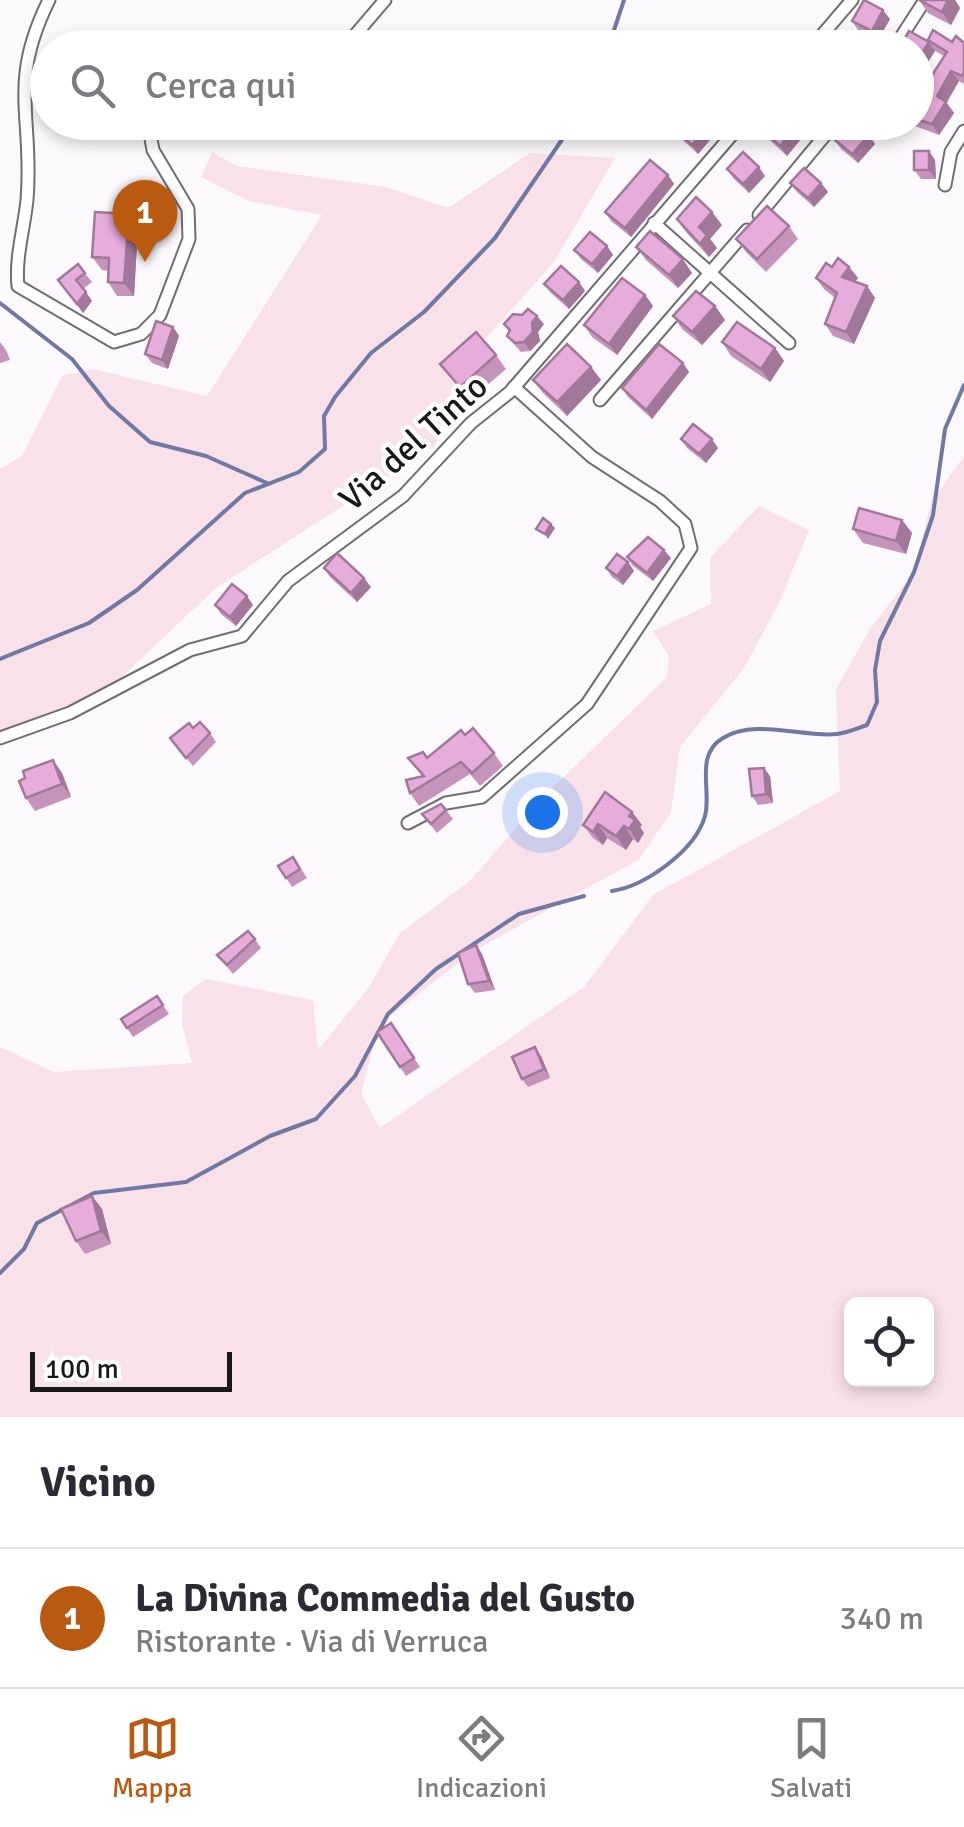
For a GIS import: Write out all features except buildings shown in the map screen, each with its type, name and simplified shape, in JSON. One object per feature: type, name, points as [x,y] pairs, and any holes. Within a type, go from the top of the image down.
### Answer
[{"type":"street","points":[[37,30],[49,0]]},
{"type":"street","points":[[359,30],[385,0]]},
{"type":"street","points":[[826,30],[852,0]]},
{"type":"street","points":[[905,30],[924,0]]},
{"type":"street","points":[[30,48],[23,78],[27,197],[18,286],[114,342],[141,334],[160,315],[190,239],[188,209],[153,150],[151,140]]},
{"type":"street","points":[[945,185],[950,152],[964,131]]},
{"type":"street","name":"Via del Tinto","points":[[0,738],[70,713],[190,650],[242,636],[288,581],[402,496],[471,423],[514,387],[727,140]]},
{"type":"street","points":[[600,400],[821,140]]},
{"type":"street","points":[[654,223],[788,342]]},
{"type":"street","points":[[408,823],[446,803],[482,797],[586,704],[690,548],[685,524],[672,512],[592,458],[514,387]]},
{"type":"shaded area","points":[[212,152],[237,166],[386,187],[448,208],[530,153],[615,158],[554,262],[460,367],[435,446],[216,588],[109,689],[0,737],[0,469],[22,456],[62,376],[92,369],[207,396],[322,215],[249,201],[201,177]]},
{"type":"shaded area","points":[[964,456],[964,1417],[0,1417],[0,1047],[54,1072],[192,1063],[182,1024],[183,996],[206,979],[313,1000],[318,1050],[369,987],[400,933],[470,881],[543,797],[667,677],[669,656],[653,631],[711,604],[710,558],[759,506],[809,530],[781,599],[744,668],[680,747],[671,813],[638,860],[472,952],[379,1025],[361,1094],[380,1128],[584,987],[653,895],[840,791],[836,689],[870,629],[914,572],[931,502]]},
{"type":"waterway","points":[[614,30],[624,0]]},
{"type":"waterway","points":[[0,659],[89,623],[137,590],[245,493],[299,472],[325,449],[324,416],[335,397],[371,353],[424,312],[495,238],[562,140]]},
{"type":"waterway","points":[[0,303],[72,359],[109,406],[150,442],[206,456],[267,483]]},
{"type":"waterway","points":[[612,891],[653,874],[691,842],[705,816],[709,754],[723,738],[749,729],[837,734],[867,725],[877,702],[875,670],[880,641],[914,572],[933,515],[945,429],[964,385]]},
{"type":"waterway","points":[[0,1273],[24,1249],[37,1223],[94,1193],[186,1182],[270,1136],[316,1119],[355,1076],[388,1014],[436,969],[519,914],[584,896]]},
{"type":"place","name":"La Divina Commedia del Gusto","points":[[145,262]]}]
